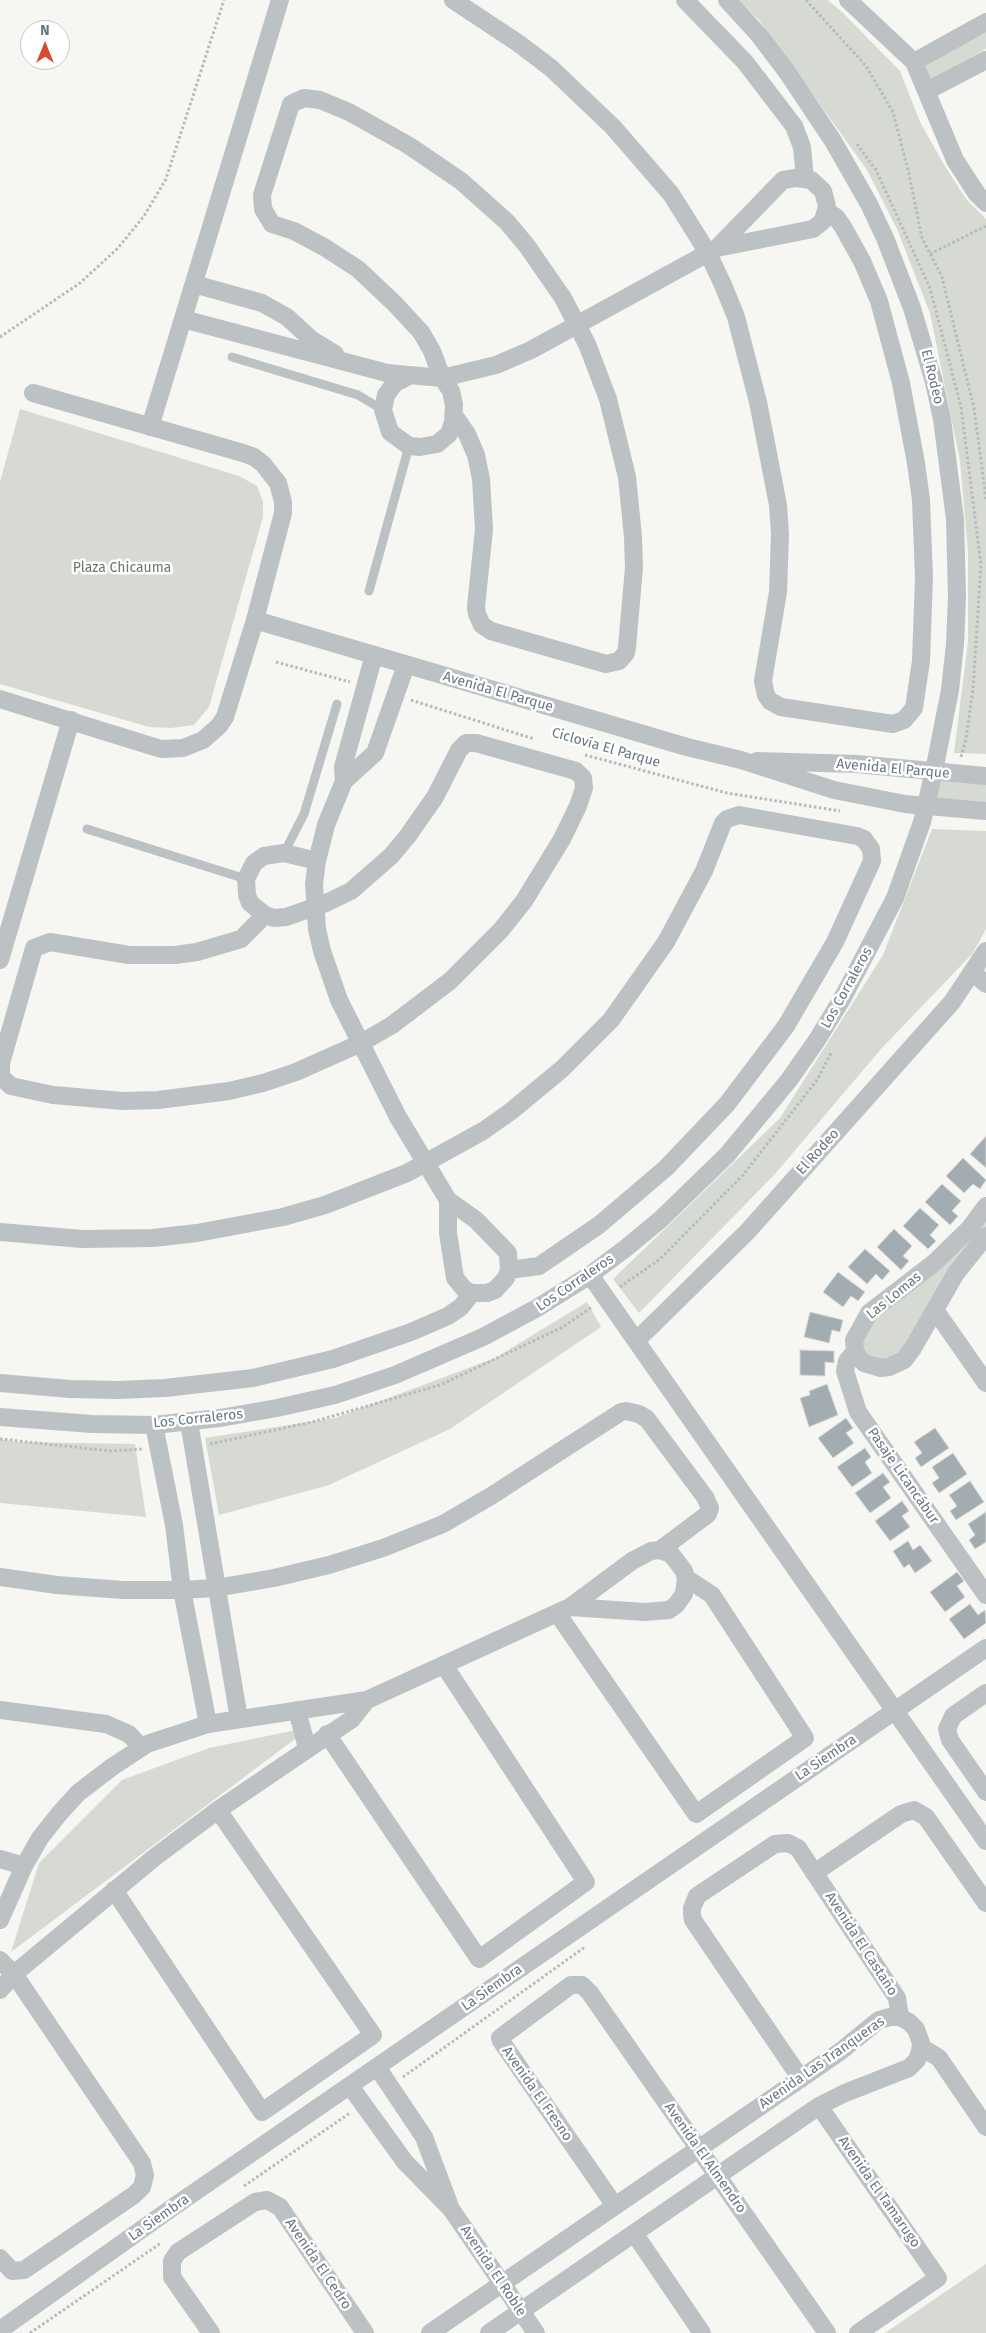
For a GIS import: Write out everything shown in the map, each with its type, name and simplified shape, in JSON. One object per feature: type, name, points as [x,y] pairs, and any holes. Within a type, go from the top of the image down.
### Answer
[{"type":"street","points":[[150,427],[280,0]]},
{"type":"street","points":[[453,0],[518,42],[582,96],[657,177],[713,251],[746,351],[768,445],[778,505],[780,534],[778,592],[763,681],[766,695],[770,701],[781,707],[893,724],[898,723],[912,713],[916,702],[924,619],[924,539],[916,462],[901,383],[879,301],[862,261],[843,227],[836,217],[826,211]]},
{"type":"street","points":[[685,0],[745,62],[794,126],[802,147],[805,179]]},
{"type":"street","name":"El Rodeo","points":[[727,0],[759,35],[787,72],[851,172],[873,213],[899,273],[929,363],[948,452],[957,558],[955,644],[947,707],[926,807]]},
{"type":"street","points":[[848,0],[914,62],[954,160],[977,194],[986,203]]},
{"type":"street","points":[[914,62],[986,22]]},
{"type":"street","points":[[926,91],[986,60]]},
{"type":"street","points":[[410,376],[396,383],[386,395],[383,410],[390,432],[409,446],[420,447],[437,444],[449,434],[454,415],[454,405],[451,391],[442,378],[432,351],[421,332],[358,269],[331,251],[294,231],[272,224],[264,209],[262,195],[291,104],[304,98],[320,100],[349,112],[408,145],[461,182],[501,217],[528,246],[559,291],[578,324],[608,399],[619,438],[631,507],[634,568],[632,608],[626,652],[620,661],[606,664],[491,631],[482,625],[476,607],[484,529],[481,479],[476,455],[467,434],[454,415]]},
{"type":"street","points":[[183,319],[350,364],[410,376],[442,378],[496,365],[531,350],[713,251],[813,230],[823,221],[826,211],[827,206],[822,191],[811,180],[796,178],[783,180],[713,251]]},
{"type":"street","points":[[194,284],[262,303],[287,317],[312,340],[350,364]]},
{"type":"street","points":[[0,699],[161,749],[183,748],[202,740],[219,726],[225,717],[282,523],[283,502],[278,483],[264,464],[243,452],[33,393]]},
{"type":"street","name":"Avenida El Parque","points":[[255,620],[687,748],[741,760],[834,790],[926,807],[986,811]]},
{"type":"street","points":[[344,781],[343,767],[374,655]]},
{"type":"street","points":[[406,665],[374,753],[344,781],[326,825],[317,861],[315,907],[322,951],[339,1000],[398,1118],[448,1200],[476,1220],[508,1253],[509,1270],[501,1285],[487,1294],[472,1293],[459,1284],[453,1270],[448,1233],[448,1200]]},
{"type":"street","points":[[0,960],[71,720]]},
{"type":"street","points":[[265,915],[241,939],[197,952],[174,955],[129,955],[50,942],[34,948],[1,1063],[1,1077],[11,1086],[70,1097],[123,1101],[176,1098],[228,1091],[263,1083],[329,1059],[361,1043],[422,1004],[457,975],[502,930],[524,901],[562,839],[578,806],[584,788],[583,778],[576,771],[476,743],[466,743],[459,750],[447,776],[422,818],[391,856],[351,891],[286,917],[274,918],[265,915],[250,903],[247,895],[246,879],[254,863],[264,856],[284,853],[317,861]]},
{"type":"street","name":"Avenida El Parque","points":[[741,760],[856,764],[986,776]]},
{"type":"street","name":"Los Corraleros","points":[[0,1417],[92,1424],[154,1425],[247,1414],[309,1402],[396,1375],[457,1350],[515,1321],[590,1275],[626,1248],[695,1188],[727,1155],[789,1080],[842,999],[895,898],[916,843],[926,807]]},
{"type":"street","points":[[0,1232],[82,1239],[153,1238],[197,1233],[274,1219],[325,1204],[367,1190],[426,1164],[483,1131],[516,1107],[562,1070],[611,1020],[666,942],[693,892],[723,823],[728,819],[740,816],[857,836],[868,844],[872,849],[872,861],[823,963],[786,1026],[727,1104],[666,1168],[598,1225],[539,1266],[509,1270]]},
{"type":"street","name":"El Rodeo","points":[[636,1340],[748,1231],[952,1002],[980,978],[986,951]]},
{"type":"street","name":"Las Lomas","points":[[855,1351],[855,1334],[869,1313],[934,1263],[969,1228],[986,1206]]},
{"type":"street","points":[[855,1351],[864,1363],[872,1366],[889,1367],[898,1364],[909,1355],[956,1273],[985,1238],[969,1228]]},
{"type":"street","points":[[590,1275],[986,1841]]},
{"type":"street","points":[[0,1382],[70,1389],[118,1390],[165,1388],[253,1378],[333,1359],[411,1332],[448,1316],[461,1307],[472,1293]]},
{"type":"street","points":[[935,1310],[986,1383]]},
{"type":"street","name":"Pasaje Licancábur","points":[[855,1351],[847,1362],[845,1370],[858,1412],[986,1595]]},
{"type":"street","points":[[0,1577],[57,1585],[123,1590],[182,1590],[216,1588],[274,1578],[329,1565],[384,1548],[443,1524],[491,1496],[621,1412],[626,1411],[647,1418],[705,1497],[710,1508],[708,1514],[660,1550],[641,1556],[563,1610],[367,1700],[208,1724],[141,1748],[78,1793],[49,1826],[24,1866],[0,1920]]},
{"type":"street","points":[[189,1422],[239,1719]]},
{"type":"street","points":[[154,1425],[174,1525],[182,1590],[208,1724]]},
{"type":"street","points":[[563,1610],[696,1814],[805,1738],[712,1595],[686,1578],[677,1559],[671,1554],[660,1550]]},
{"type":"street","points":[[563,1610],[645,1612],[669,1610],[681,1600],[684,1594],[686,1578]]},
{"type":"street","name":"La Siembra","points":[[0,2330],[377,2067],[986,1648]]},
{"type":"street","points":[[327,1734],[479,1959],[586,1882],[444,1665]]},
{"type":"street","points":[[986,1692],[953,1716],[947,1729],[950,1740],[986,1792]]},
{"type":"street","points":[[0,1990],[14,1974],[114,1890],[218,1810],[327,1734],[352,1719],[367,1700]]},
{"type":"street","points":[[0,1710],[106,1724],[129,1734],[141,1748]]},
{"type":"street","points":[[297,1710],[307,1748]]},
{"type":"street","points":[[114,1890],[262,2112],[373,2035],[218,1810]]},
{"type":"street","points":[[814,1873],[900,1814],[914,1810],[926,1817],[986,1903]]},
{"type":"street","name":"Avenida El Castaño","points":[[801,2079],[693,1920],[692,1908],[697,1896],[775,1844],[788,1843],[798,1848],[897,1998],[900,2017]]},
{"type":"street","points":[[0,1858],[24,1866]]},
{"type":"street","points":[[0,1960],[14,1974],[142,2163],[145,2175],[142,2187],[134,2195],[24,2270],[12,2271],[0,2258]]},
{"type":"street","name":"Avenida El Fresno","points":[[582,1985],[571,1985],[500,2038],[615,2206]]},
{"type":"street","name":"Avenida El Almendro","points":[[582,1985],[590,1993],[827,2333]]},
{"type":"street","name":"Avenida Las Tranqueras","points":[[430,2333],[801,2079],[854,2042],[879,2020],[900,2017],[909,2022],[916,2028],[921,2047]]},
{"type":"street","points":[[489,2333],[820,2106],[858,2087],[903,2071],[917,2060],[921,2047],[939,2058],[986,2126]]},
{"type":"street","name":"Avenida El Roble","points":[[377,2067],[428,2145],[451,2209]]},
{"type":"street","name":"Avenida El Roble","points":[[350,2086],[405,2162],[451,2209],[536,2333]]},
{"type":"street","name":"Avenida El Tamarugo","points":[[820,2106],[938,2278],[858,2333]]},
{"type":"street","name":"Avenida El Cedro","points":[[211,2333],[175,2282],[170,2266],[178,2252],[255,2202],[267,2200],[280,2207],[365,2333]]},
{"type":"street","points":[[634,2233],[702,2333]]},
{"type":"lane","points":[[232,357],[358,395],[383,410]]},
{"type":"lane","points":[[369,591],[409,446]]},
{"type":"lane","points":[[284,853],[304,814],[337,704]]},
{"type":"lane","points":[[87,829],[246,879]]},
{"type":"path","points":[[0,337],[14,326],[55,301],[104,263],[132,233],[148,210],[166,179],[224,0]]},
{"type":"path","points":[[806,0],[866,66],[893,112],[909,174],[922,238],[942,277],[974,408],[986,499]]},
{"type":"path","points":[[930,254],[986,226]]},
{"type":"path","points":[[276,662],[364,686]]},
{"type":"path","name":"Ciclovía El Parque","points":[[395,696],[538,740]]},
{"type":"path","name":"Ciclovía El Parque","points":[[576,752],[727,793],[846,812]]},
{"type":"path","points":[[389,2086],[591,1944]]},
{"type":"path","points":[[238,2190],[363,2105]]},
{"type":"path","points":[[30,2333],[165,2241]]},
{"type":"green space","points":[[739,0],[828,0],[843,13],[900,71],[920,122],[943,163],[966,199],[986,219],[986,754],[954,753],[968,641],[968,552],[960,461],[930,313],[897,229],[867,170],[760,21]]},
{"type":"green space","points":[[986,28],[986,49],[930,81],[922,63]]},
{"type":"green space","name":"Plaza Chicauma","points":[[20,409],[239,476],[257,486],[263,501],[263,517],[209,707],[194,725],[171,728],[149,727],[0,684],[0,482]]},
{"type":"green space","points":[[943,779],[986,782],[986,806],[935,799],[939,783]]},
{"type":"green space","points":[[932,829],[986,831],[986,929],[973,953],[881,1049],[775,1174],[639,1313],[613,1279],[780,1118],[883,955]]},
{"type":"green space","points":[[986,1213],[986,1228],[909,1345],[895,1360],[880,1363],[866,1358],[859,1335],[872,1316]]},
{"type":"green space","points":[[587,1302],[601,1327],[450,1429],[329,1485],[219,1515],[205,1438],[335,1418],[495,1358]]},
{"type":"green space","points":[[0,1439],[16,1442],[135,1444],[146,1517],[0,1503]]},
{"type":"green space","points":[[311,1727],[11,1952],[39,1863],[122,1780],[209,1748]]},
{"type":"green space","points":[[986,2264],[986,2333],[885,2333]]},
{"type":"building","points":[[986,1136],[986,1168],[970,1154]]},
{"type":"building","points":[[963,1158],[986,1180],[980,1189],[973,1184],[964,1193],[946,1176]]},
{"type":"building","points":[[942,1184],[961,1201],[952,1211],[958,1216],[950,1225],[925,1202]]},
{"type":"building","points":[[920,1208],[939,1225],[930,1235],[936,1241],[928,1249],[903,1226]]},
{"type":"building","points":[[894,1229],[912,1246],[903,1256],[909,1261],[901,1270],[877,1247]]},
{"type":"building","points":[[865,1249],[890,1271],[882,1280],[876,1274],[867,1284],[848,1267]]},
{"type":"building","points":[[838,1272],[865,1292],[858,1301],[851,1296],[843,1307],[823,1292]]},
{"type":"building","points":[[810,1312],[843,1320],[840,1332],[832,1330],[829,1343],[804,1337]]},
{"type":"building","points":[[800,1350],[834,1351],[834,1363],[825,1362],[825,1376],[800,1375]]},
{"type":"building","points":[[827,1384],[838,1415],[809,1427],[800,1398],[810,1395],[809,1391]]},
{"type":"building","points":[[846,1418],[853,1428],[846,1433],[854,1443],[833,1458],[818,1438]]},
{"type":"building","points":[[935,1428],[949,1448],[921,1467],[915,1458],[922,1453],[914,1442]]},
{"type":"building","points":[[865,1448],[871,1457],[865,1462],[872,1473],[852,1487],[837,1467]]},
{"type":"building","points":[[953,1453],[967,1474],[939,1493],[932,1483],[939,1478],[932,1467]]},
{"type":"building","points":[[883,1473],[890,1482],[883,1487],[891,1498],[870,1513],[855,1493]]},
{"type":"building","points":[[970,1481],[984,1502],[956,1520],[950,1511],[957,1506],[949,1495]]},
{"type":"building","points":[[902,1501],[909,1511],[902,1516],[910,1527],[890,1541],[875,1521]]},
{"type":"building","points":[[986,1512],[986,1542],[975,1549],[969,1540],[975,1535],[968,1524]]},
{"type":"building","points":[[908,1541],[913,1550],[920,1545],[932,1561],[915,1573],[909,1564],[904,1568],[893,1551]]},
{"type":"building","points":[[957,1572],[964,1581],[957,1586],[965,1597],[945,1612],[930,1592]]},
{"type":"building","points":[[970,1604],[978,1615],[985,1610],[986,1623],[964,1639],[949,1619]]}]
